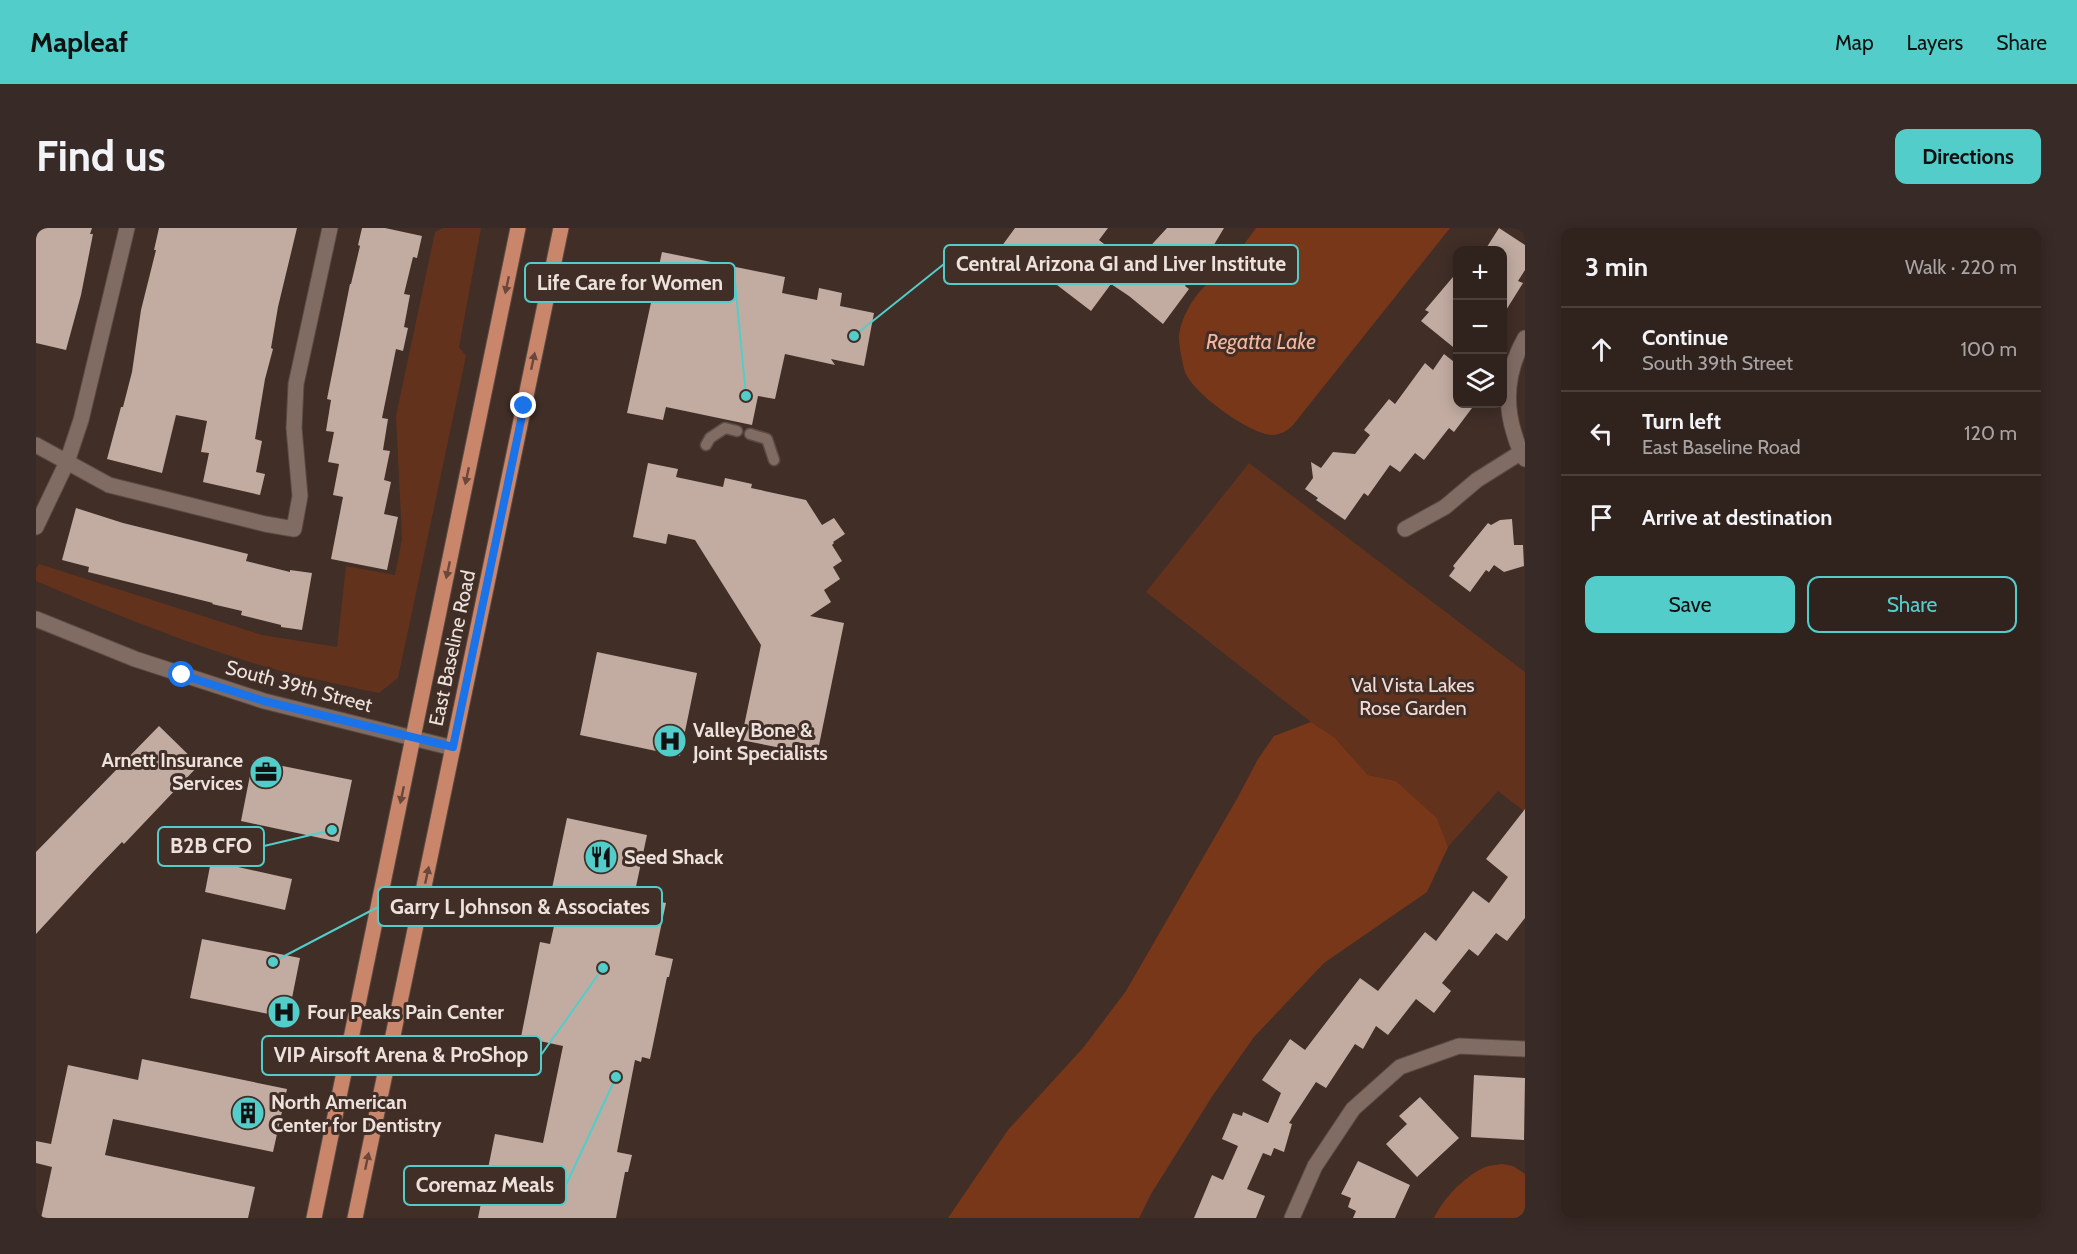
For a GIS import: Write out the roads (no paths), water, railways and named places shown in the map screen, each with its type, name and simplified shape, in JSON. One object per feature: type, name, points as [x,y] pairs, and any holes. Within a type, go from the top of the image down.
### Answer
[{"type":"main road","name":"East Baseline Road","points":[[314,1218],[518,228]]},
{"type":"main road","name":"East Baseline Road","points":[[356,1218],[561,228]]},
{"type":"street","points":[[36,526],[67,462],[81,420],[127,228]]},
{"type":"street","points":[[36,445],[109,485],[294,530],[300,496],[294,428],[296,384],[330,228]]},
{"type":"street","points":[[1405,529],[1446,507],[1477,480],[1523,456],[1509,417],[1508,398],[1515,361],[1525,338]]},
{"type":"street","name":"South 39th Street","points":[[36,619],[135,659],[231,691],[453,747]]},
{"type":"street","points":[[1292,1218],[1315,1166],[1353,1109],[1400,1067],[1459,1046],[1525,1049]]},
{"type":"lane","points":[[705,445],[710,438],[725,428],[737,431]]},
{"type":"lane","points":[[750,434],[767,439],[774,460]]},
{"type":"water","name":"Regatta Lake","points":[[1256,228],[1450,228],[1293,425],[1284,432],[1273,435],[1237,421],[1199,391],[1185,372],[1179,335],[1191,303],[1206,285],[1229,264]]},
{"type":"water","points":[[1311,722],[1334,737],[1368,775],[1396,781],[1437,818],[1448,847],[1427,892],[1324,963],[1254,1037],[1213,1095],[1151,1194],[1139,1218],[948,1218],[1008,1130],[1083,1048],[1126,991],[1258,759],[1274,736]]},
{"type":"water","points":[[1502,1164],[1513,1166],[1525,1174],[1525,1218],[1434,1218],[1449,1196],[1468,1177],[1485,1167]]},
{"type":"place","name":"Central Arizona GI and Liver Institute","points":[[854,336]]},
{"type":"place","name":"Life Care for Women","points":[[746,396]]},
{"type":"place","name":"Valley Bone & Joint Specialists","points":[[670,741]]},
{"type":"place","name":"Arnett Insurance Services","points":[[266,772]]},
{"type":"place","name":"B2B CFO","points":[[332,830]]},
{"type":"place","name":"Seed Shack","points":[[601,857]]},
{"type":"place","name":"Garry L Johnson & Associates","points":[[273,962]]},
{"type":"place","name":"VIP Airsoft Arena & ProShop","points":[[603,968]]},
{"type":"place","name":"Four Peaks Pain Center","points":[[284,1012]]},
{"type":"place","name":"Coremaz Meals","points":[[616,1077]]},
{"type":"place","name":"North American Center for Dentistry","points":[[248,1113]]},
{"type":"park label","name":"Val Vista Lakes Rose Garden","points":[[1413,696]]}]
